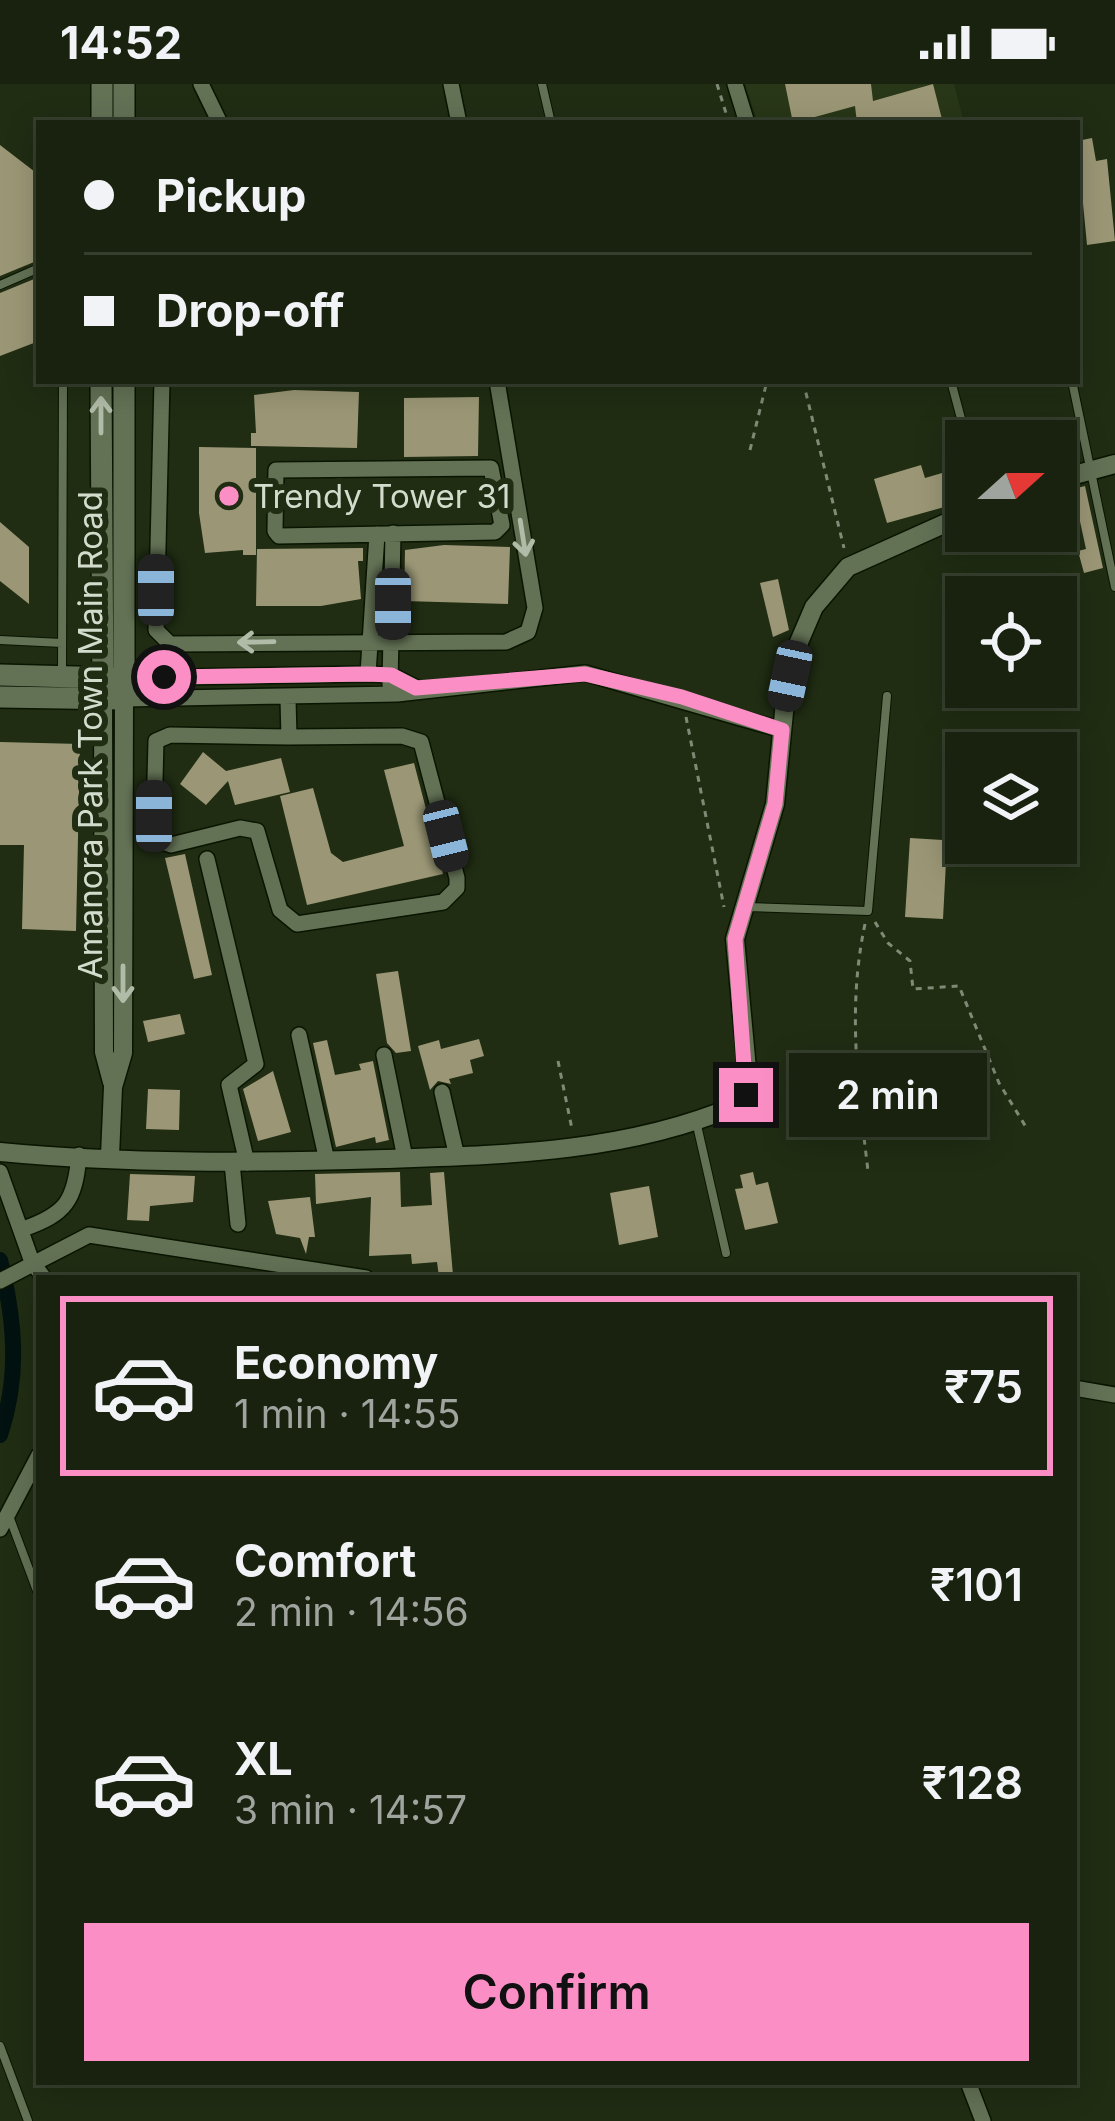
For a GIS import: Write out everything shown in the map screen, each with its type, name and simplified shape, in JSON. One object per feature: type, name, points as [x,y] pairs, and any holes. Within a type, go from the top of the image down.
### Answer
[{"type":"main road","points":[[103,84],[103,120]]},
{"type":"main road","points":[[124,84],[124,120]]},
{"type":"main road","name":"Amanora Park Town Main Road","points":[[101,384],[113,689]]},
{"type":"main road","name":"Amanora Park Town Main Road","points":[[113,689],[124,384]]},
{"type":"main road","points":[[0,676],[62,678],[113,689]]},
{"type":"main road","points":[[0,697],[113,689]]},
{"type":"street","points":[[201,84],[219,120]]},
{"type":"street","points":[[451,84],[458,120]]},
{"type":"street","points":[[735,84],[746,120]]},
{"type":"street","points":[[162,384],[156,630],[161,640],[517,640],[533,620],[497,384]]},
{"type":"street","points":[[1077,474],[1115,464]]},
{"type":"street","points":[[496,471],[499,530],[385,534],[279,536],[274,529],[274,472],[496,471]]},
{"type":"street","points":[[0,1152],[240,1163],[457,1157],[576,1148],[735,1106],[746,1095],[735,939],[775,804],[796,649],[814,608],[848,567],[945,523]]},
{"type":"street","points":[[368,674],[385,534]]},
{"type":"street","points":[[385,534],[393,640],[390,694]]},
{"type":"street","points":[[113,689],[368,674],[391,675],[416,688]]},
{"type":"street","points":[[113,689],[288,699],[585,674],[682,697],[782,730]]},
{"type":"street","name":"Amanora Park Town Main Road","points":[[110,1156],[113,1087],[123,1053],[113,934],[113,689]]},
{"type":"street","points":[[288,699],[289,737]]},
{"type":"street","points":[[160,736],[289,737],[402,736],[421,742],[457,878],[451,896],[443,902],[297,924],[280,910],[257,831],[240,828],[170,844],[160,842],[154,816],[154,747],[160,736]]},
{"type":"street","points":[[207,859],[256,1064],[229,1085],[240,1163],[238,1224]]},
{"type":"street","points":[[299,1035],[327,1161]]},
{"type":"street","points":[[384,1055],[405,1158]]},
{"type":"street","points":[[442,1092],[457,1157]]},
{"type":"street","points":[[23,1229],[55,1218],[70,1204],[79,1155]]},
{"type":"street","points":[[0,1172],[32,1262],[42,1275]]},
{"type":"street","points":[[8,1277],[89,1235],[347,1275]]},
{"type":"street","points":[[1077,1389],[1115,1395]]},
{"type":"street","points":[[4,1522],[36,1461]]},
{"type":"street","points":[[969,2085],[983,2121]]},
{"type":"lane","points":[[542,84],[549,120]]},
{"type":"lane","points":[[0,285],[36,269]]},
{"type":"lane","points":[[62,678],[63,384]]},
{"type":"lane","points":[[952,384],[961,420]]},
{"type":"lane","points":[[1073,384],[1115,587]]},
{"type":"lane","points":[[0,640],[62,643]]},
{"type":"lane","points":[[745,907],[868,910],[887,697]]},
{"type":"lane","points":[[696,1119],[726,1253]]},
{"type":"lane","points":[[4,1522],[36,1590]]},
{"type":"lane","points":[[0,2046],[28,2121]]},
{"type":"path","points":[[717,84],[728,120]]},
{"type":"path","points":[[750,450],[766,384]]},
{"type":"path","points":[[804,384],[848,567]]},
{"type":"path","points":[[682,697],[718,889],[735,939]]},
{"type":"path","points":[[868,910],[888,943],[910,961],[913,989],[958,986],[1000,1084],[1026,1127]]},
{"type":"path","points":[[868,910],[854,974],[853,1041],[868,1171]]},
{"type":"path","points":[[558,1061],[576,1148]]},
{"type":"shaded area","points":[[745,84],[954,84],[963,120],[757,120]]},
{"type":"building","points":[[785,84],[871,84],[873,101],[933,84],[942,120],[857,120],[855,106],[792,120]]},
{"type":"building","points":[[1092,138],[1096,161],[1107,159],[1115,241],[1087,245],[1080,140]]},
{"type":"building","points":[[0,145],[36,173],[36,261],[0,276]]},
{"type":"building","points":[[36,278],[36,342],[0,356],[0,293]]},
{"type":"building","points":[[294,390],[359,392],[357,448],[251,446],[251,433],[256,433],[254,395]]},
{"type":"building","points":[[479,397],[478,456],[404,457],[404,398]]},
{"type":"building","name":"Trendy Tower 31","points":[[199,447],[256,448],[256,555],[243,555],[243,550],[205,553],[199,513]]},
{"type":"building","points":[[921,465],[925,478],[945,472],[945,507],[887,523],[874,479]]},
{"type":"building","points":[[1085,486],[1103,568],[1084,573],[1078,551],[1086,549],[1077,488]]},
{"type":"building","points":[[0,522],[29,547],[29,604],[0,581]]},
{"type":"building","points":[[444,545],[510,547],[508,604],[404,601],[405,550]]},
{"type":"building","points":[[363,548],[363,561],[358,561],[361,599],[321,606],[256,606],[257,549]]},
{"type":"building","points":[[778,579],[789,630],[773,637],[760,583]]},
{"type":"building","points":[[0,742],[80,744],[76,931],[22,929],[24,845],[0,845]]},
{"type":"building","points":[[203,752],[226,771],[281,758],[290,792],[235,805],[228,781],[206,805],[180,784]]},
{"type":"building","points":[[414,763],[443,874],[307,905],[280,796],[313,788],[331,853],[343,862],[404,846],[384,770]]},
{"type":"building","points":[[910,838],[945,840],[943,919],[905,917]]},
{"type":"building","points":[[185,854],[212,975],[194,979],[165,858]]},
{"type":"building","points":[[398,971],[411,1051],[396,1053],[387,1043],[376,974]]},
{"type":"building","points":[[180,1014],[185,1034],[148,1042],[143,1021]]},
{"type":"building","points":[[479,1039],[484,1056],[470,1060],[473,1073],[449,1079],[451,1084],[438,1081],[430,1090],[418,1046],[439,1040],[441,1049]]},
{"type":"building","points":[[327,1040],[335,1075],[361,1070],[359,1064],[373,1061],[389,1140],[376,1143],[375,1137],[336,1147],[313,1043]]},
{"type":"building","points":[[273,1071],[291,1132],[258,1141],[243,1089]]},
{"type":"building","points":[[148,1089],[180,1090],[179,1130],[146,1129]]},
{"type":"building","points":[[400,1172],[401,1207],[432,1205],[430,1173],[444,1172],[453,1275],[439,1275],[437,1262],[412,1264],[411,1254],[369,1256],[371,1197],[316,1204],[315,1174]]},
{"type":"building","points":[[753,1172],[756,1185],[768,1182],[778,1223],[745,1230],[735,1189],[743,1188],[740,1175]]},
{"type":"building","points":[[130,1174],[195,1176],[193,1202],[150,1206],[149,1221],[127,1220]]},
{"type":"building","points":[[649,1186],[658,1237],[619,1245],[610,1193]]},
{"type":"building","points":[[310,1197],[315,1237],[309,1237],[306,1254],[300,1238],[276,1234],[268,1201]]},
{"type":"waterway","points":[[0,1260],[13,1348],[11,1391],[0,1435]]},
{"type":"place","name":"Trendy Tower 31","points":[[229,496]]},
{"type":"route","points":[[164,677],[391,675],[416,688],[585,674],[682,697],[782,730],[775,804],[735,939],[746,1095]]}]
